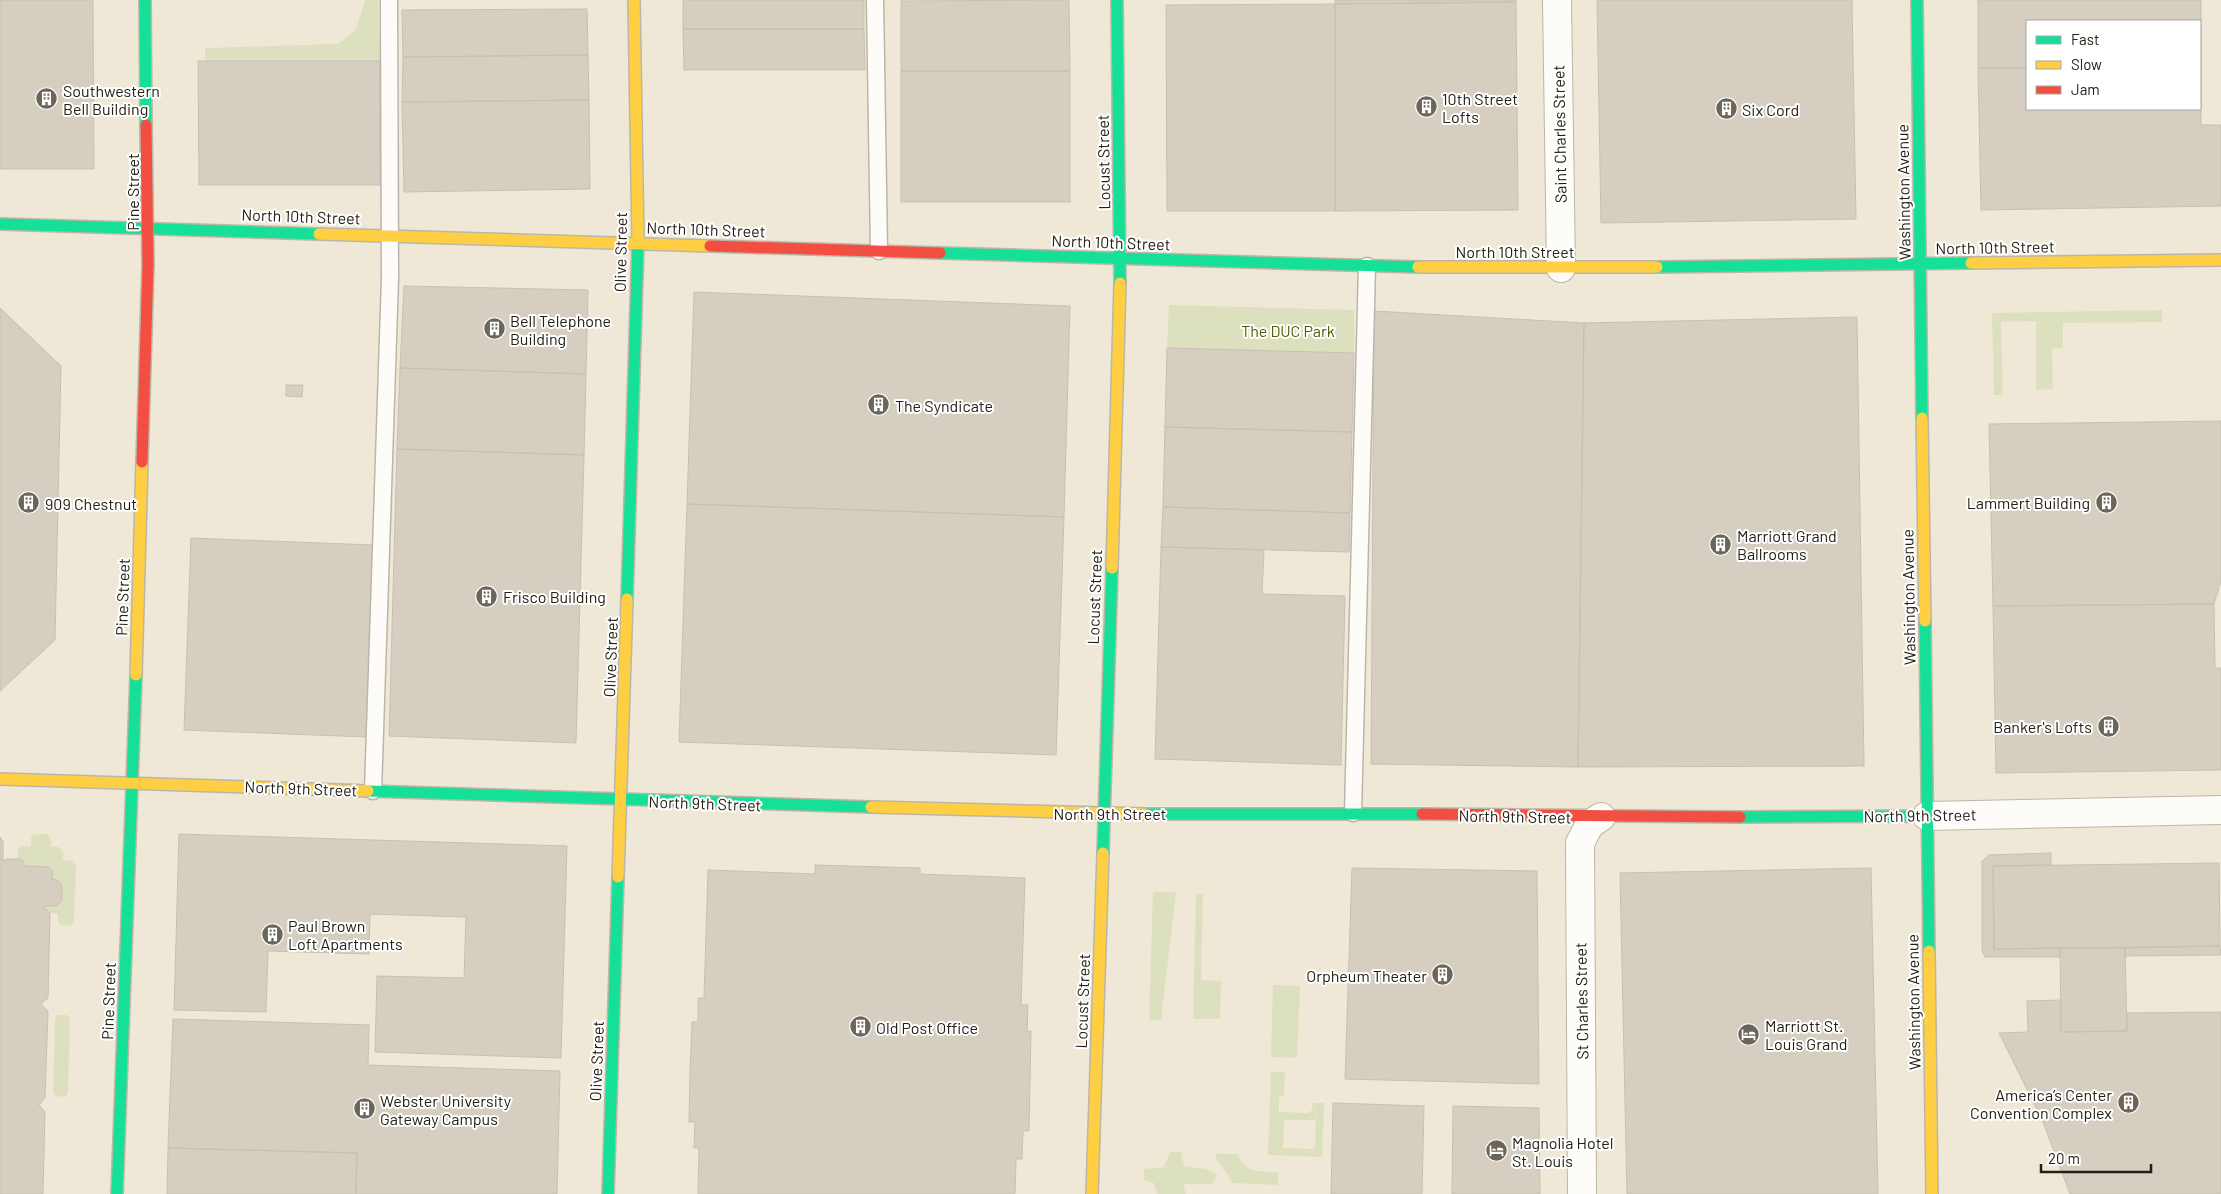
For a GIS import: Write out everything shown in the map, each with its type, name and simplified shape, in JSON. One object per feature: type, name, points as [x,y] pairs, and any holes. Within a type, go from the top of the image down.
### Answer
[{"type":"street","name":"Pine Street","points":[[117,1194],[133,782],[148,228],[145,0]]},
{"type":"street","name":"Olive Street","points":[[608,1194],[622,800],[638,243],[634,0]]},
{"type":"street","name":"Locust Street","points":[[1092,1194],[1121,259],[1118,0]]},
{"type":"street","name":"Saint Charles Street","points":[[1557,0],[1562,268]]},
{"type":"street","name":"Washington Avenue","points":[[1917,0],[1932,1194]]},
{"type":"street","name":"North 10th Street","points":[[0,224],[1366,266],[1562,268],[2221,260]]},
{"type":"street","name":"North 9th Street","points":[[0,779],[1104,814],[1353,813],[1601,817],[1927,816],[2221,810]]},
{"type":"street","name":"St Charles Street","points":[[1582,1194],[1580,843],[1590,824],[1601,817]]},
{"type":"lane","points":[[373,791],[390,236],[389,0]]},
{"type":"lane","points":[[875,0],[879,251]]},
{"type":"lane","points":[[1353,813],[1366,266]]},
{"type":"green space","points":[[365,0],[378,0],[380,61],[205,61],[205,48],[338,44],[356,29]]},
{"type":"green space","name":"The DUC Park","points":[[1169,305],[1354,310],[1354,353],[1167,348]]},
{"type":"green space","points":[[2162,310],[2162,322],[2063,323],[2063,348],[2052,349],[2053,389],[2036,390],[2036,321],[2001,322],[2003,395],[1994,395],[1992,313]]},
{"type":"green space","points":[[34,834],[47,834],[51,839],[51,847],[59,847],[63,852],[63,860],[72,861],[76,866],[74,921],[70,926],[62,925],[58,922],[58,914],[50,913],[43,906],[57,906],[62,901],[62,885],[57,880],[52,879],[53,872],[48,867],[24,866],[24,862],[17,859],[18,850],[21,846],[31,846],[31,838]]},
{"type":"green space","points":[[1153,892],[1176,892],[1161,1020],[1149,1020]]},
{"type":"green space","points":[[1196,894],[1203,894],[1201,980],[1221,981],[1220,1019],[1193,1019]]},
{"type":"green space","points":[[1273,985],[1300,986],[1297,1058],[1271,1057]]},
{"type":"green space","points":[[58,1015],[67,1015],[70,1019],[68,1093],[64,1097],[56,1096],[53,1093],[55,1019]]},
{"type":"green space","points":[[1271,1072],[1285,1072],[1284,1096],[1279,1097],[1279,1112],[1308,1113],[1312,1110],[1313,1103],[1324,1103],[1322,1157],[1268,1155]],"holes":[[[1316,1111],[1315,1149],[1283,1148],[1284,1120],[1315,1120]]]},
{"type":"green space","points":[[1170,1152],[1181,1152],[1184,1166],[1206,1169],[1217,1174],[1213,1184],[1183,1184],[1186,1194],[1157,1194],[1154,1183],[1144,1180],[1144,1169],[1164,1167]]},
{"type":"green space","points":[[1215,1154],[1238,1154],[1240,1160],[1248,1168],[1259,1171],[1278,1172],[1278,1185],[1232,1183]]},
{"type":"building","name":"Southwestern Bell Building","points":[[0,0],[93,0],[94,169],[0,169]]},
{"type":"building","points":[[683,0],[864,0],[864,29],[683,29]]},
{"type":"building","points":[[1069,0],[1070,71],[901,71],[901,1]]},
{"type":"building","points":[[1335,0],[1516,0],[1516,2],[1335,4]]},
{"type":"building","name":"Six Cord","points":[[1597,0],[1852,0],[1856,219],[1601,223]]},
{"type":"building","points":[[1978,0],[2201,0],[2201,20],[2026,20],[2026,68],[1978,68]]},
{"type":"building","name":"10th Street Lofts","points":[[1516,2],[1518,210],[1335,211],[1335,4]]},
{"type":"building","points":[[1335,4],[1335,211],[1167,211],[1166,5]]},
{"type":"building","points":[[587,9],[588,55],[403,57],[402,10]]},
{"type":"building","points":[[683,29],[864,29],[865,70],[684,70]]},
{"type":"building","points":[[588,55],[589,100],[402,102],[403,57]]},
{"type":"building","points":[[198,61],[380,61],[380,185],[199,185]]},
{"type":"building","points":[[1978,68],[2026,68],[2026,110],[2201,110],[2201,125],[2221,125],[2221,206],[1981,210]]},
{"type":"building","points":[[901,71],[1070,71],[1070,202],[901,202]]},
{"type":"building","points":[[589,100],[590,189],[404,192],[402,102]]},
{"type":"building","name":"Bell Telephone Building","points":[[404,286],[588,290],[586,374],[400,368]]},
{"type":"building","name":"The Syndicate","points":[[694,292],[1070,306],[1064,517],[687,504]]},
{"type":"building","name":"909 Chestnut","points":[[0,308],[61,366],[55,640],[0,691]]},
{"type":"building","points":[[1374,311],[1584,323],[1578,767],[1371,764]]},
{"type":"building","name":"Marriott Grand Ballrooms","points":[[1857,317],[1864,766],[1578,767],[1584,323]]},
{"type":"building","points":[[1167,348],[1354,353],[1352,432],[1165,427]]},
{"type":"building","points":[[400,368],[586,374],[584,455],[397,449]]},
{"type":"building","points":[[286,385],[303,385],[302,397],[286,396]]},
{"type":"building","name":"Lammert Building","points":[[2221,421],[2221,581],[2214,604],[1993,606],[1989,424]]},
{"type":"building","points":[[1165,427],[1352,432],[1350,513],[1163,507]]},
{"type":"building","name":"Frisco Building","points":[[397,449],[584,455],[576,743],[389,736]]},
{"type":"building","points":[[687,504],[1064,517],[1056,755],[679,742]]},
{"type":"building","points":[[1163,507],[1350,513],[1349,552],[1161,547]]},
{"type":"building","points":[[191,538],[373,545],[367,737],[184,730]]},
{"type":"building","points":[[1161,547],[1264,550],[1262,594],[1345,596],[1341,765],[1155,759]]},
{"type":"building","name":"Banker's Lofts","points":[[2214,604],[2215,668],[2221,668],[2221,770],[1996,773],[1993,606]]},
{"type":"building","name":"Paul Brown Loft Apartments","points":[[179,834],[567,846],[561,1058],[375,1052],[377,976],[464,978],[466,917],[370,914],[369,954],[268,951],[266,1012],[174,1010]]},
{"type":"building","points":[[0,837],[3,841],[3,861],[7,859],[20,859],[24,862],[24,866],[48,867],[53,872],[52,879],[57,880],[62,885],[62,901],[57,906],[43,906],[50,913],[48,998],[41,1004],[48,1011],[45,1098],[39,1105],[45,1112],[43,1194],[0,1194]]},
{"type":"building","points":[[2051,853],[2051,865],[1993,866],[1994,949],[2060,948],[2060,957],[1985,957],[1982,950],[1982,861],[1989,855]]},
{"type":"building","points":[[2219,863],[2220,946],[1994,949],[1993,866]]},
{"type":"building","name":"Old Post Office","points":[[815,865],[920,868],[920,874],[1025,878],[1021,1005],[1028,1005],[1027,1032],[1031,1031],[1029,1131],[1023,1131],[1022,1159],[1016,1159],[1015,1194],[698,1194],[699,1148],[694,1148],[695,1122],[689,1122],[690,1072],[692,1022],[698,1022],[698,998],[704,998],[708,870],[815,874]]},
{"type":"building","name":"Orpheum Theater","points":[[1352,868],[1537,871],[1539,1084],[1345,1079]]},
{"type":"building","name":"Marriott St. Louis Grand","points":[[1871,868],[1878,1194],[1627,1194],[1620,873]]},
{"type":"building","points":[[2220,946],[2221,955],[2125,956],[2125,948]]},
{"type":"building","points":[[2060,948],[2125,948],[2127,1031],[2061,1032]]},
{"type":"building","name":"America’s Center Convention Complex","points":[[2061,1000],[2061,1032],[2127,1031],[2127,1013],[2221,1012],[2221,1194],[2070,1194],[2043,1122],[1999,1033],[2028,1032],[2027,1001]]},
{"type":"building","name":"Webster University Gateway Campus","points":[[173,1019],[369,1025],[368,1065],[560,1071],[557,1194],[356,1194],[357,1153],[168,1148]]},
{"type":"building","points":[[1333,1103],[1424,1106],[1422,1194],[1331,1194]]},
{"type":"building","name":"Magnolia Hotel St. Louis","points":[[1453,1106],[1539,1108],[1540,1194],[1452,1194]]},
{"type":"building","points":[[168,1148],[357,1153],[356,1194],[167,1194]]},
{"type":"traffic: fast","points":[[145,0],[146,125]]},
{"type":"traffic: fast","points":[[1117,0],[1120,283]]},
{"type":"traffic: fast","points":[[1917,0],[1922,418]]},
{"type":"traffic: fast","points":[[0,224],[319,234]]},
{"type":"traffic: fast","points":[[627,599],[638,242]]},
{"type":"traffic: fast","points":[[940,253],[1418,267]]},
{"type":"traffic: fast","points":[[1657,267],[1971,263]]},
{"type":"traffic: fast","points":[[1103,853],[1112,568]]},
{"type":"traffic: fast","points":[[1925,621],[1929,951]]},
{"type":"traffic: fast","points":[[117,1194],[136,675]]},
{"type":"traffic: fast","points":[[368,791],[871,807]]},
{"type":"traffic: fast","points":[[1145,814],[1422,814]]},
{"type":"traffic: fast","points":[[1740,817],[1927,816]]},
{"type":"traffic: fast","points":[[608,1194],[618,877]]},
{"type":"traffic: slow","points":[[634,0],[638,242]]},
{"type":"traffic: slow","points":[[319,234],[710,246]]},
{"type":"traffic: slow","points":[[1971,263],[2221,260]]},
{"type":"traffic: slow","points":[[1418,267],[1657,267]]},
{"type":"traffic: slow","points":[[1112,568],[1120,283]]},
{"type":"traffic: slow","points":[[1922,418],[1925,621]]},
{"type":"traffic: slow","points":[[136,675],[142,462]]},
{"type":"traffic: slow","points":[[618,877],[627,599]]},
{"type":"traffic: slow","points":[[0,779],[368,791]]},
{"type":"traffic: slow","points":[[871,807],[1145,814]]},
{"type":"traffic: slow","points":[[1092,1194],[1103,853]]},
{"type":"traffic: slow","points":[[1929,951],[1932,1194]]},
{"type":"traffic: jam","points":[[142,462],[148,265],[146,125]]},
{"type":"traffic: jam","points":[[710,246],[940,253]]},
{"type":"traffic: jam","points":[[1422,814],[1740,817]]},
{"type":"place","name":"Southwestern Bell Building","points":[[47,99]]},
{"type":"place","name":"10th Street Lofts","points":[[1426,107]]},
{"type":"place","name":"Six Cord","points":[[1726,109]]},
{"type":"place","name":"Bell Telephone Building","points":[[494,329]]},
{"type":"place","name":"The Syndicate","points":[[879,405]]},
{"type":"place","name":"Lammert Building","points":[[2106,502]]},
{"type":"place","name":"909 Chestnut","points":[[29,503]]},
{"type":"place","name":"Marriott Grand Ballrooms","points":[[1721,544]]},
{"type":"place","name":"Frisco Building","points":[[487,596]]},
{"type":"place","name":"Banker's Lofts","points":[[2108,726]]},
{"type":"place","name":"Paul Brown Loft Apartments","points":[[272,934]]},
{"type":"place","name":"Orpheum Theater","points":[[1443,975]]},
{"type":"place","name":"Old Post Office","points":[[860,1027]]},
{"type":"place","name":"Marriott St. Louis Grand","points":[[1749,1034]]},
{"type":"place","name":"America’s Center Convention Complex","points":[[2128,1103]]},
{"type":"place","name":"Webster University Gateway Campus","points":[[364,1109]]},
{"type":"place","name":"Magnolia Hotel St. Louis","points":[[1496,1151]]}]
